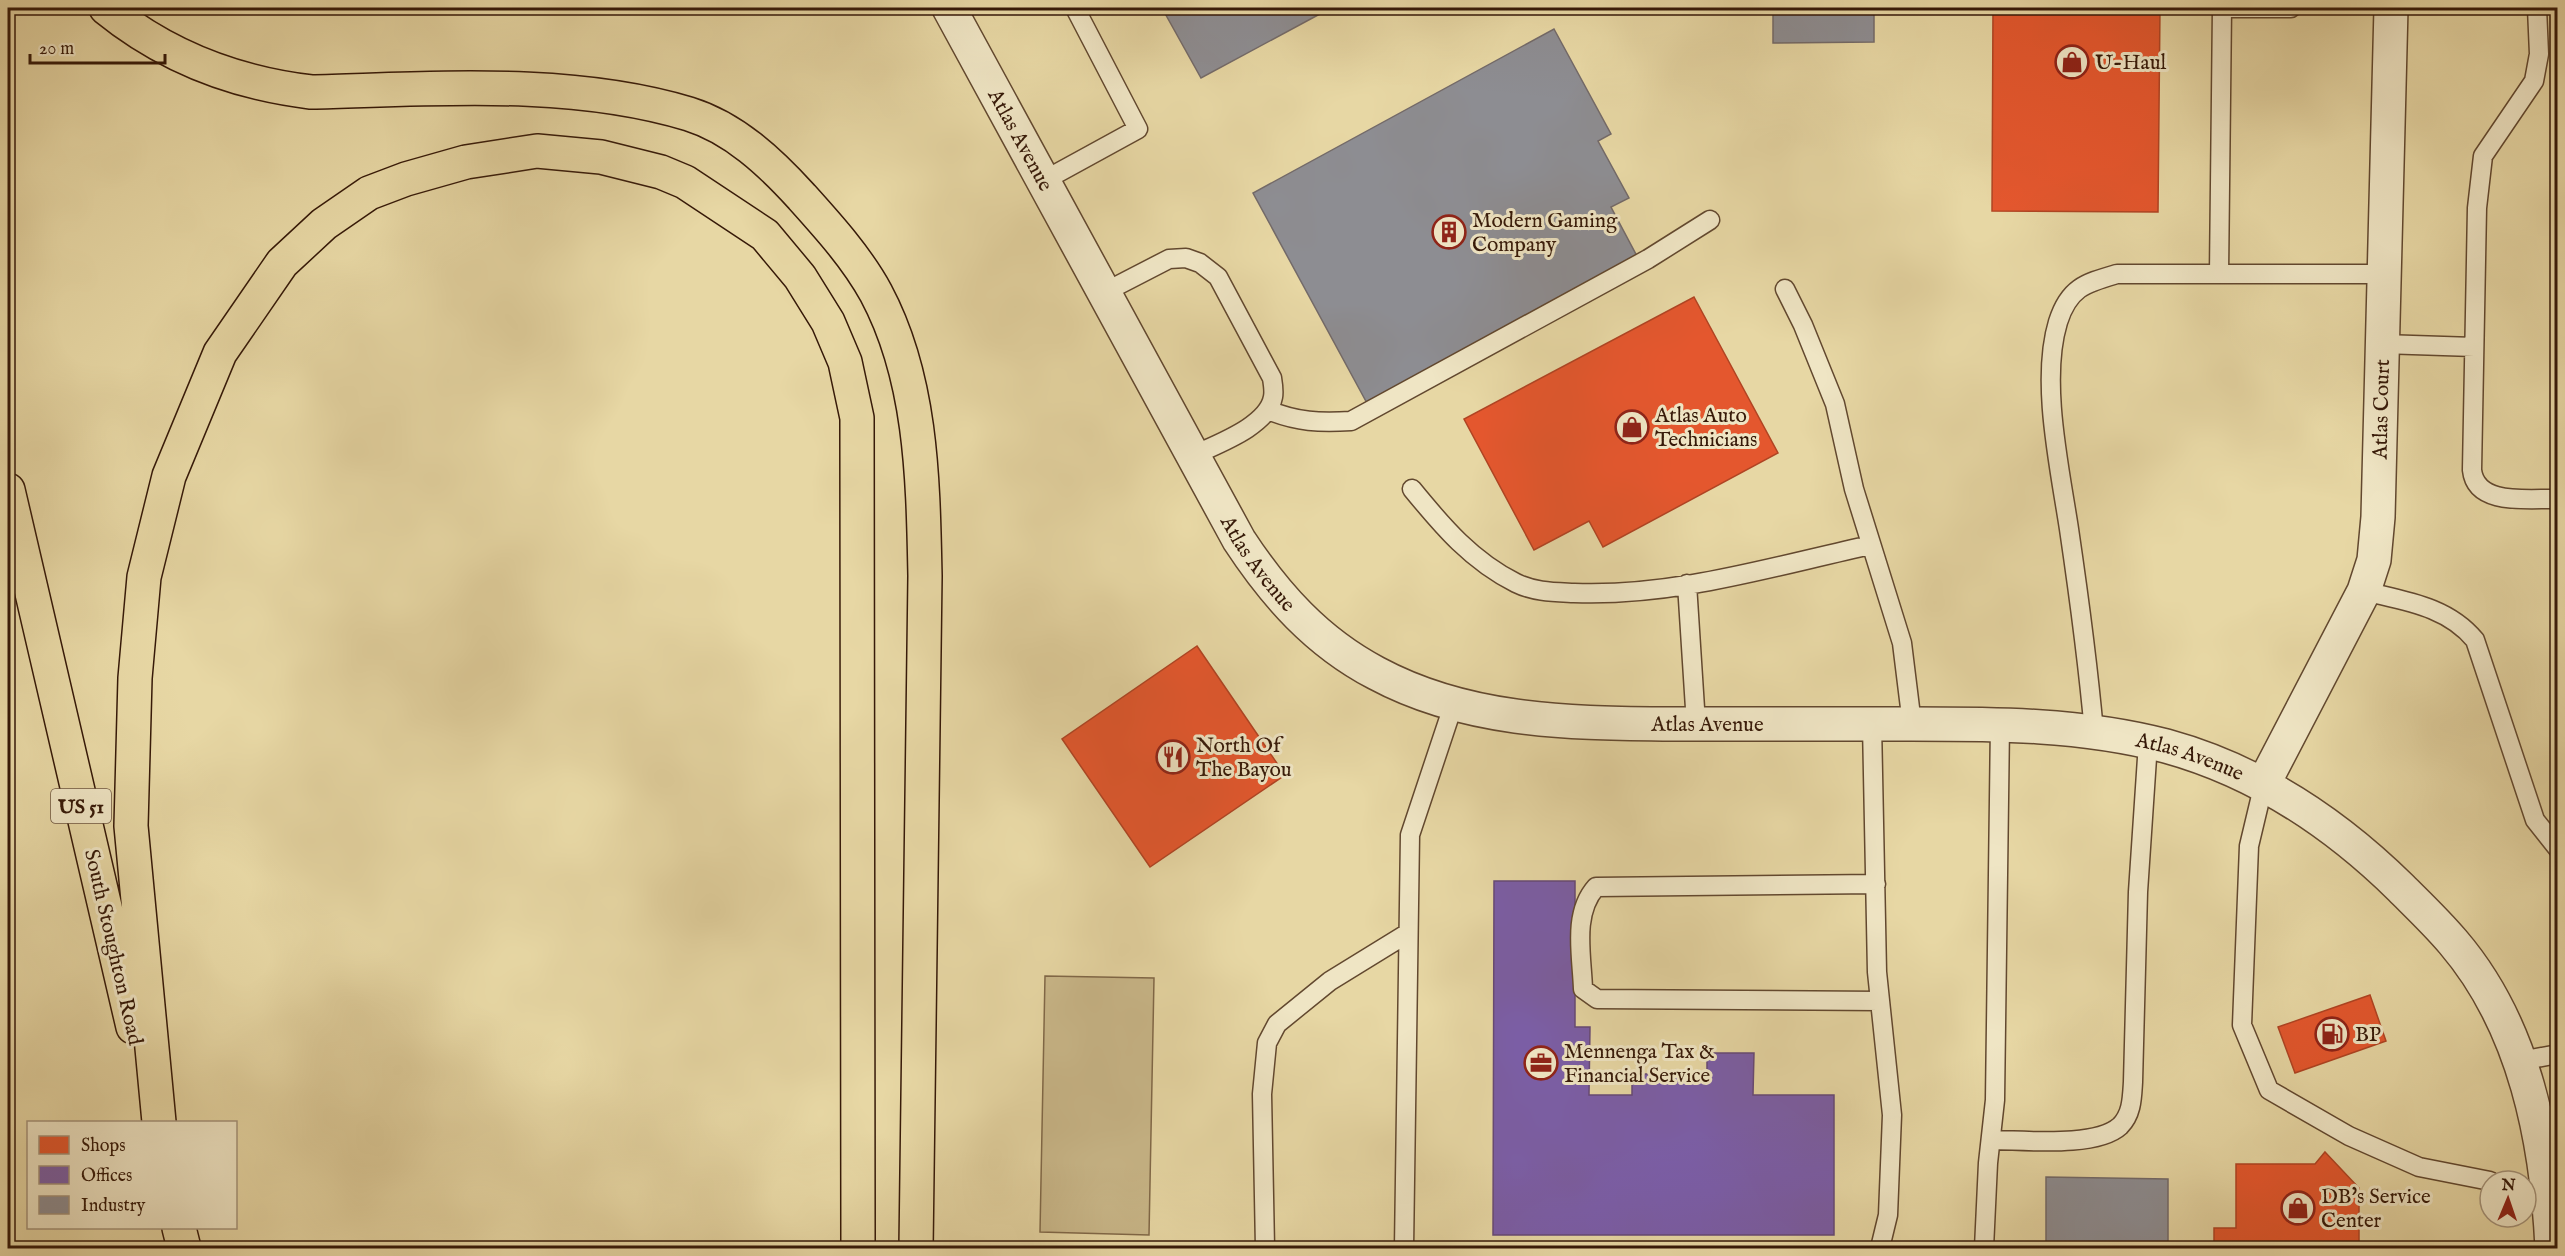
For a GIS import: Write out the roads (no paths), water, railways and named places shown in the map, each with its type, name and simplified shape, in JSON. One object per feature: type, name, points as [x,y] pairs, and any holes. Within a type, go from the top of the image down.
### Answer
[{"type":"main road","points":[[106,8],[131,28],[185,59],[212,69],[285,89],[311,92],[505,88],[633,100],[691,114],[736,136],[775,167],[832,230],[875,292],[898,343],[911,396],[923,476],[925,576],[916,1248]]},
{"type":"main road","points":[[157,1121],[131,826],[136,667],[144,577],[169,476],[220,352],[282,263],[324,224],[369,193],[406,179],[476,160],[537,151],[601,157],[661,172],[685,182],[765,235],[800,277],[828,322],[844,362],[857,418],[858,1248]]},
{"type":"main road","name":"South Stoughton Road","points":[[8,490],[157,1121]]},
{"type":"main road","points":[[179,1229],[184,1248]]},
{"type":"street","name":"Atlas Avenue","points":[[949,8],[1106,292],[1239,540],[1260,572],[1291,610],[1329,644],[1378,675],[1454,703],[1516,718],[1588,723],[2000,724],[2094,732],[2168,747],[2264,783],[2319,817],[2371,859],[2456,945],[2494,1004],[2520,1061],[2538,1125],[2538,1169]]},
{"type":"street","name":"Atlas Court","points":[[2264,783],[2364,591],[2374,560],[2378,517],[2391,8]]},
{"type":"street","name":"Atlas Avenue","points":[[2538,1191],[2552,1248]]},
{"type":"lane","points":[[1043,181],[1138,129],[1075,8]]},
{"type":"lane","points":[[2220,274],[2222,8],[2291,8]]},
{"type":"lane","points":[[2537,8],[2539,54],[2534,81],[2483,156],[2477,208],[2472,470],[2476,485],[2485,494],[2558,499]]},
{"type":"lane","points":[[1268,410],[1293,420],[1319,423],[1351,420],[1637,265],[1710,220]]},
{"type":"lane","points":[[1106,292],[1169,259],[1186,258],[1200,262],[1218,277],[1272,378],[1274,397],[1268,410],[1247,430],[1194,455]]},
{"type":"lane","points":[[2094,732],[2087,650],[2056,440],[2052,378],[2053,349],[2058,321],[2069,300],[2080,285],[2117,274],[2383,274]]},
{"type":"lane","points":[[1785,289],[1835,404],[1854,489],[1902,643],[1912,724]]},
{"type":"lane","points":[[2382,344],[2474,347]]},
{"type":"lane","points":[[1413,489],[1448,534],[1484,564],[1518,584],[1549,592],[1600,594],[1650,591],[1871,545]]},
{"type":"lane","points":[[1687,584],[1696,724]]},
{"type":"lane","points":[[2364,591],[2430,607],[2464,627],[2475,640],[2535,820],[2558,849]]},
{"type":"lane","points":[[1404,1248],[1410,835],[1454,703]]},
{"type":"lane","points":[[1872,724],[1877,972],[1892,1115],[1888,1215],[1880,1248]]},
{"type":"lane","points":[[1984,1248],[1995,1100],[2000,724]]},
{"type":"lane","points":[[1991,1140],[2092,1139],[2119,1127],[2128,1116],[2132,1104],[2138,892],[2148,742]]},
{"type":"lane","points":[[2264,783],[2249,846],[2242,1025],[2269,1090],[2349,1136],[2419,1167],[2478,1179]]},
{"type":"lane","points":[[1876,884],[1596,887],[1585,900],[1581,921],[1581,944],[1583,989],[1597,999],[1880,1001]]},
{"type":"lane","points":[[1265,1248],[1262,1094],[1267,1043],[1277,1024],[1330,981],[1408,933]]},
{"type":"lane","points":[[2520,1061],[2558,1054]]},
{"type":"place","name":"U-Haul","points":[[2072,62]]},
{"type":"place","name":"Modern Gaming Company","points":[[1449,232]]},
{"type":"place","name":"Atlas Auto Technicians","points":[[1632,427]]},
{"type":"place","name":"North Of The Bayou","points":[[1173,757]]},
{"type":"place","name":"BP","points":[[2332,1034]]},
{"type":"place","name":"Mennenga Tax & Financial Service","points":[[1541,1063]]},
{"type":"place","name":"DB's Service Center","points":[[2298,1208]]}]
